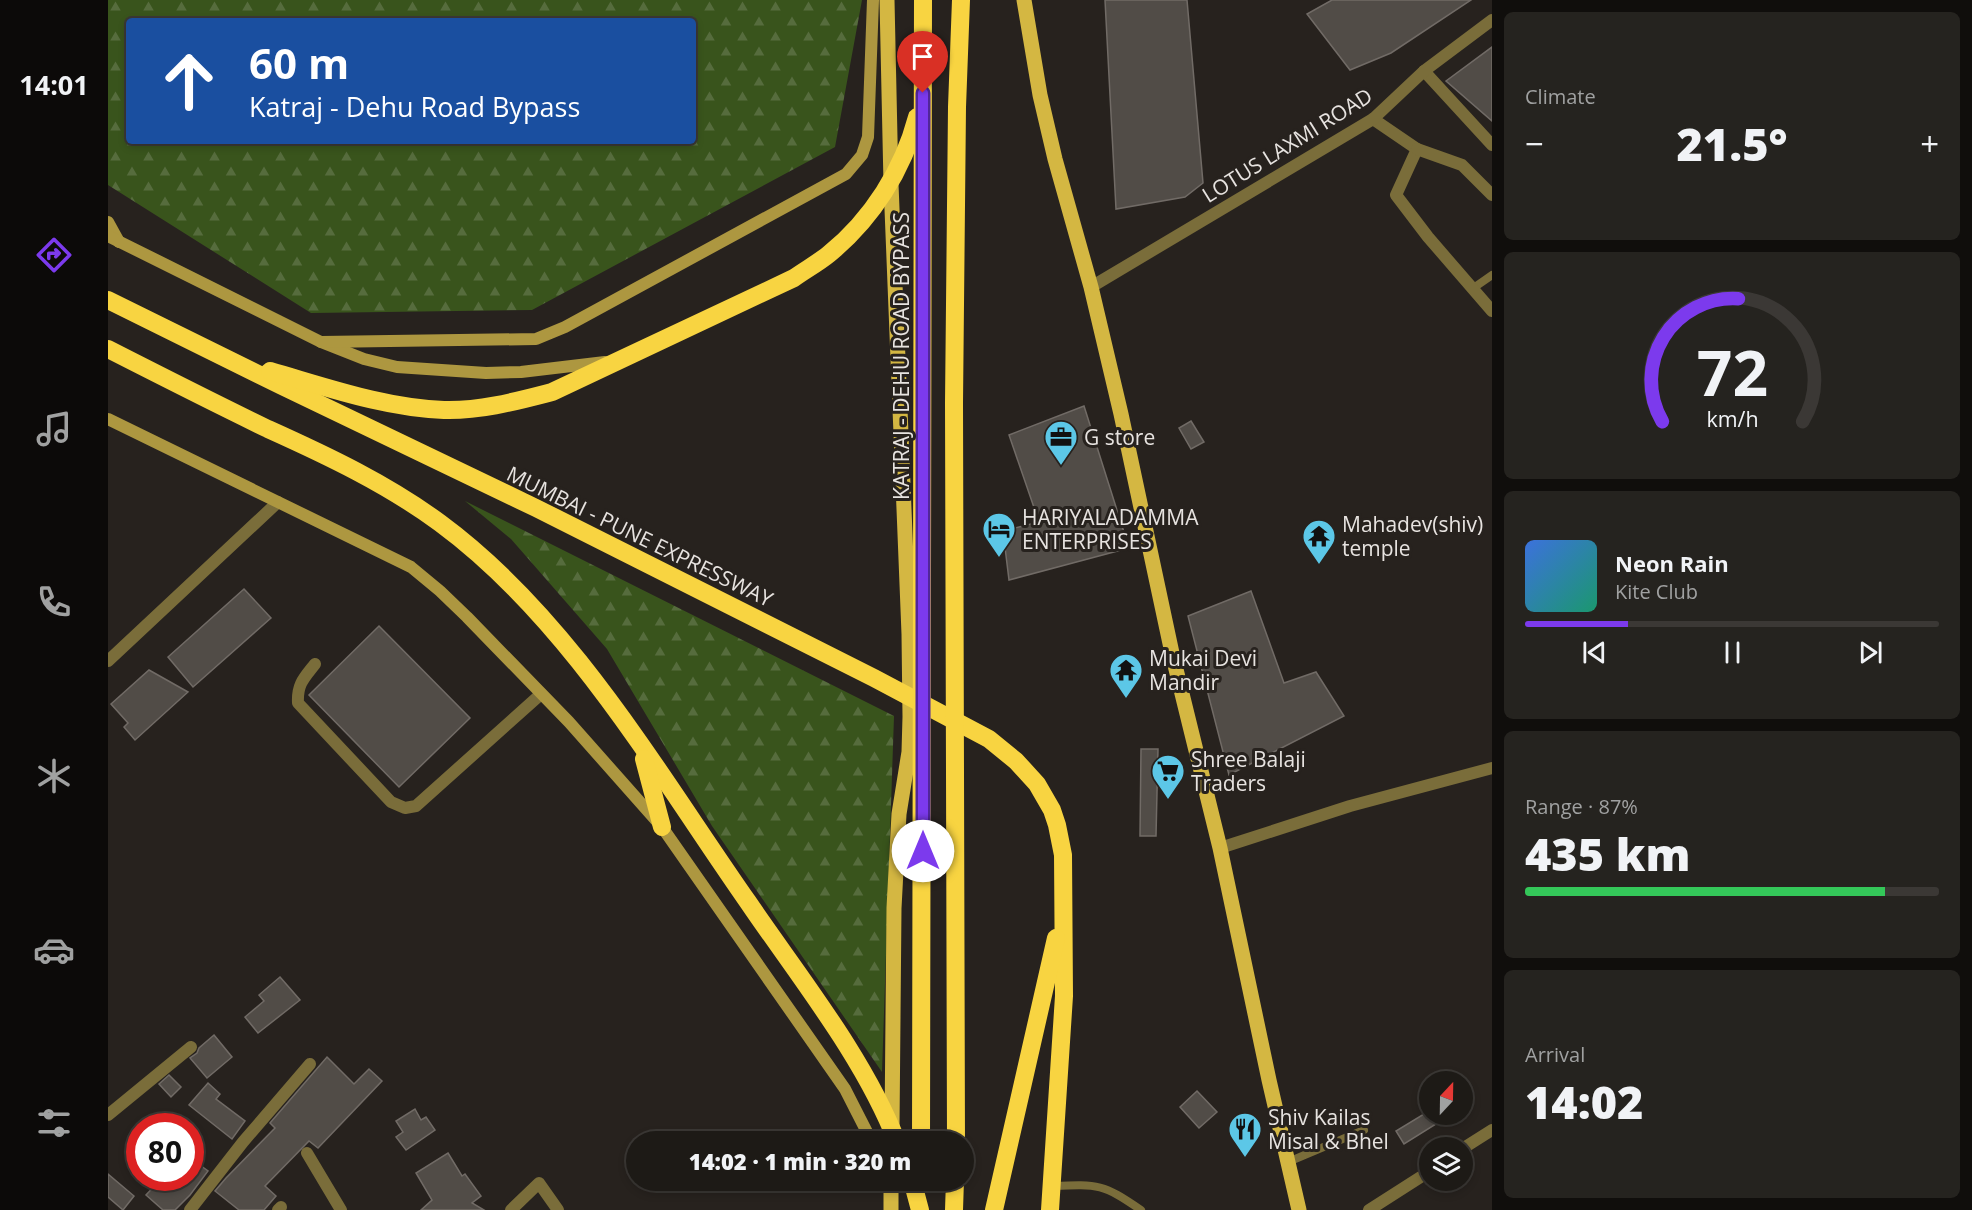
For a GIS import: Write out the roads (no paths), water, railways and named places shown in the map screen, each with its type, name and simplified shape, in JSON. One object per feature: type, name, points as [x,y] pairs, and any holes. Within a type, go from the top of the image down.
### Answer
[{"type":"highway","name":"KATRAJ - DEHU ROAD BYPASS","points":[[921,1131],[917,713],[923,0]]},
{"type":"highway","points":[[956,1131],[957,107],[961,0]]},
{"type":"highway","points":[[228,358],[354,395],[443,410],[495,405],[552,392],[794,278],[828,255],[853,230],[891,184],[909,145],[923,93]]},
{"type":"highway","name":"MUMBAI - PUNE EXPRESSWAY","points":[[108,300],[536,508],[874,678],[989,739],[1028,773],[1052,810],[1061,840],[1063,891]]},
{"type":"highway","points":[[108,349],[365,475],[439,523],[482,556],[581,662],[770,933],[865,1077],[892,1131]]},
{"type":"highway","points":[[640,746],[662,827]]},
{"type":"highway","points":[[994,1210],[1052,957],[1063,891]]},
{"type":"highway","points":[[1050,1210],[1064,996],[1063,891]]},
{"type":"highway","points":[[915,1191],[920,1210]]},
{"type":"highway","points":[[920,1210],[921,1191]]},
{"type":"highway","points":[[954,1210],[955,1191]]},
{"type":"main road","points":[[887,0],[891,184],[909,634],[917,713],[899,814],[894,908],[891,1131]]},
{"type":"main road","points":[[1024,0],[1040,95],[1055,159],[1091,287],[1121,414],[1172,653],[1220,849],[1299,1210]]},
{"type":"main road","points":[[891,1191],[891,1207]]},
{"type":"street","points":[[321,342],[536,339],[565,327],[846,174],[862,155],[868,137],[873,0]]},
{"type":"street","name":"LOTUS LAXMI ROAD","points":[[1091,287],[1373,119],[1424,70],[1492,20]]},
{"type":"street","points":[[1424,70],[1492,145]]},
{"type":"street","points":[[1373,119],[1416,149],[1462,165],[1492,195]]},
{"type":"street","points":[[1416,149],[1396,195],[1492,311]]},
{"type":"street","points":[[108,222],[114,239],[321,342],[364,359],[396,367],[486,373],[521,372],[619,360]]},
{"type":"street","points":[[108,419],[411,567],[440,591],[569,722],[662,827],[845,1089],[866,1131]]},
{"type":"street","points":[[108,661],[278,502]]},
{"type":"street","points":[[315,664],[301,681],[297,691],[298,703],[391,802],[405,808],[416,806],[542,694]]},
{"type":"street","points":[[1220,849],[1350,806],[1492,768]]},
{"type":"street","points":[[108,1115],[191,1047]]},
{"type":"street","points":[[190,1210],[243,1142],[310,1064]]},
{"type":"street","points":[[1473,1142],[1492,1130]]},
{"type":"street","points":[[307,1154],[341,1210]]},
{"type":"street","points":[[1369,1210],[1419,1178]]},
{"type":"street","points":[[511,1210],[539,1183],[558,1210]]},
{"type":"street","points":[[887,1191],[891,1207]]},
{"type":"lane","points":[[1472,289],[1492,275]]},
{"type":"lane","points":[[1288,1162],[1364,1130]]},
{"type":"lane","points":[[1051,1186],[1088,1184],[1102,1186],[1117,1193],[1141,1210]]},
{"type":"place","name":"G store","points":[[1061,466]]},
{"type":"place","name":"HARIYALADAMMA ENTERPRISES","points":[[999,558]]},
{"type":"place","name":"Mahadev(shiv) temple","points":[[1319,565]]},
{"type":"place","name":"Mukai Devi Mandir","points":[[1126,699]]},
{"type":"place","name":"Shree Balaji Traders","points":[[1168,800]]},
{"type":"place","name":"Shiv Kailas Misal & Bhel","points":[[1245,1158]]}]
